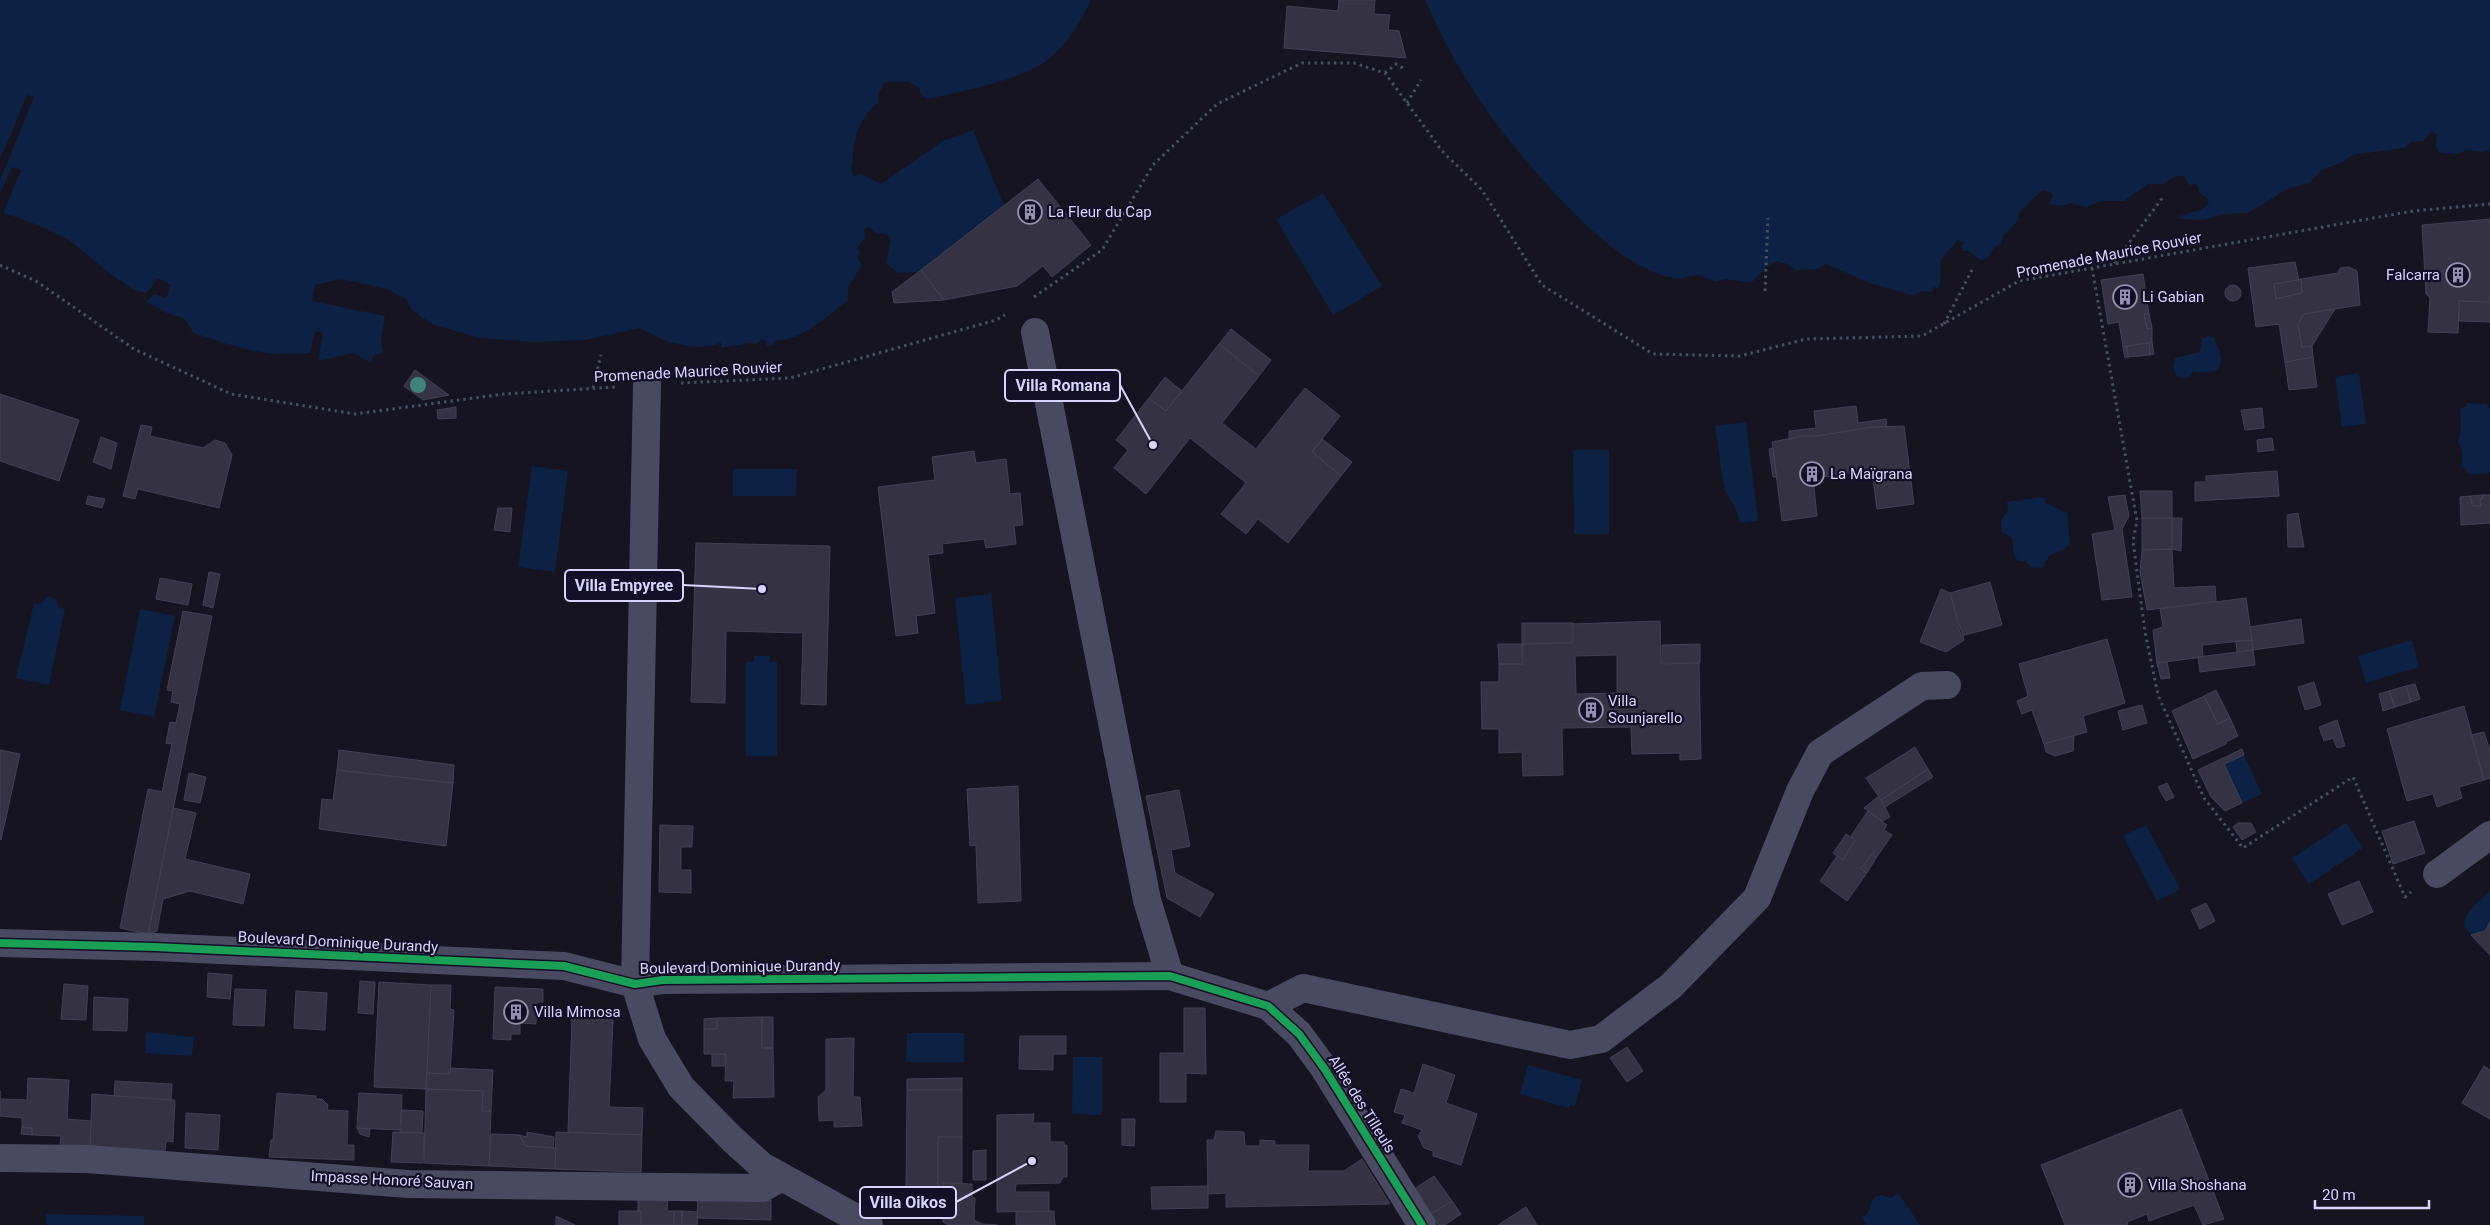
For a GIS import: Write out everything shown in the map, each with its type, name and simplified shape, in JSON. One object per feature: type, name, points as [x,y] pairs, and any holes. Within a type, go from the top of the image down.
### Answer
[{"type":"street","points":[[1034,332],[1147,900],[1170,976]]},
{"type":"street","points":[[647,384],[634,984],[652,1040],[681,1087],[762,1166],[869,1225]]},
{"type":"street","points":[[1268,1006],[1303,988],[1570,1045],[1602,1039],[1671,986],[1757,898],[1800,791],[1820,753],[1922,686],[1947,685]]},
{"type":"street","points":[[2437,874],[2490,835]]},
{"type":"street","name":"Boulevard Dominique Durandy","points":[[0,943],[165,948],[564,966],[634,984],[662,980],[1170,976],[1268,1006]]},
{"type":"street","name":"Allée des Tilleuls","points":[[1268,1006],[1299,1034],[1324,1068],[1422,1225]]},
{"type":"street","name":"Impasse Honoré Sauvan","points":[[0,1158],[87,1159],[408,1184],[763,1188],[782,1177]]},
{"type":"path","points":[[1027,302],[1102,250],[1152,164],[1217,104],[1302,62],[1354,63],[1385,73],[1396,64],[1403,68]]},
{"type":"path","points":[[1407,103],[1421,80]]},
{"type":"path","points":[[2114,264],[2163,197]]},
{"type":"path","points":[[1764,291],[1768,218]]},
{"type":"path","points":[[2092,268],[2137,521],[2133,541],[2144,632],[2158,695],[2204,798],[2243,848],[2353,777],[2405,897],[2437,874]]},
{"type":"path","points":[[1943,324],[1972,270]]},
{"type":"path","points":[[593,388],[601,355]]},
{"type":"water","points":[[0,0],[1091,0],[1077,26],[1060,49],[1045,62],[1020,75],[989,85],[928,99],[921,95],[919,88],[909,82],[885,82],[878,95],[878,103],[867,113],[859,126],[853,149],[851,167],[853,175],[856,176],[859,173],[881,184],[943,141],[973,130],[1004,205],[918,272],[898,273],[886,263],[891,238],[885,234],[874,232],[870,227],[864,229],[865,238],[857,247],[860,253],[857,258],[862,265],[848,287],[848,300],[805,332],[785,340],[774,341],[773,345],[767,347],[766,341],[762,339],[756,344],[749,343],[721,348],[721,342],[712,346],[694,347],[668,342],[640,328],[585,340],[535,342],[479,338],[432,324],[412,310],[405,298],[387,289],[341,279],[315,285],[312,301],[385,316],[381,341],[383,353],[373,356],[371,363],[354,353],[318,361],[323,333],[315,331],[310,353],[295,354],[254,351],[200,335],[193,332],[181,317],[169,314],[146,302],[154,294],[166,298],[171,285],[158,278],[147,293],[139,291],[118,279],[68,240],[37,225],[3,213],[21,170],[12,167],[0,193],[0,180],[34,97],[27,95],[0,160]]},
{"type":"water","points":[[1425,0],[2490,0],[2490,150],[2483,152],[2468,150],[2456,154],[2439,152],[2436,145],[2437,134],[2431,132],[2423,141],[2411,142],[2404,148],[2352,155],[2343,162],[2322,170],[2309,183],[2287,189],[2248,213],[2224,214],[2203,220],[2179,219],[2180,216],[2205,207],[2209,200],[2199,193],[2199,187],[2196,184],[2189,185],[2184,176],[2176,176],[2163,184],[2148,184],[2124,201],[2101,201],[2086,207],[2070,203],[2064,206],[2048,204],[2053,196],[2052,193],[2042,190],[2018,214],[2019,220],[2003,236],[2001,243],[1993,249],[1987,259],[1980,260],[1969,251],[1963,251],[1961,247],[1964,243],[1958,240],[1941,259],[1940,285],[1937,289],[1934,286],[1932,292],[1925,291],[1912,295],[1869,283],[1826,264],[1818,269],[1795,270],[1787,264],[1777,261],[1768,266],[1751,283],[1725,279],[1715,282],[1698,275],[1672,278],[1641,266],[1625,256],[1579,218],[1548,186],[1511,142],[1479,98],[1450,52]]},
{"type":"water","points":[[1323,193],[1382,286],[1333,315],[1276,219]]},
{"type":"water","points":[[2214,337],[2220,354],[2220,367],[2208,373],[2193,371],[2190,376],[2184,379],[2177,376],[2173,367],[2175,358],[2200,352],[2202,338]]},
{"type":"water","points":[[2359,373],[2366,424],[2342,427],[2335,377]]},
{"type":"water","points":[[2467,403],[2486,404],[2490,409],[2490,471],[2488,474],[2468,474],[2466,469],[2462,467],[2462,452],[2458,441],[2461,427],[2460,408],[2465,407]]},
{"type":"water","points":[[1746,422],[1758,521],[1740,523],[1736,509],[1724,488],[1715,426]]},
{"type":"water","points":[[1573,450],[1609,450],[1609,534],[1574,534]]},
{"type":"water","points":[[532,466],[568,471],[555,572],[518,567]]},
{"type":"water","points":[[733,469],[797,469],[796,496],[733,496]]},
{"type":"water","points":[[2044,497],[2046,503],[2067,513],[2070,544],[2063,550],[2049,556],[2043,567],[2033,568],[2025,561],[2018,561],[2014,555],[2012,538],[2002,532],[2001,521],[2008,512],[2007,502]]},
{"type":"water","points":[[991,594],[1002,701],[966,705],[955,598]]},
{"type":"water","points":[[48,596],[56,599],[59,608],[65,609],[49,685],[16,678],[34,603],[41,604]]},
{"type":"water","points":[[140,609],[175,616],[154,717],[120,710]]},
{"type":"water","points":[[2412,640],[2419,667],[2366,683],[2358,656]]},
{"type":"water","points":[[754,656],[770,656],[770,662],[777,662],[777,756],[746,756],[746,662],[754,662]]},
{"type":"water","points":[[2244,755],[2262,794],[2242,803],[2224,764]]},
{"type":"water","points":[[2346,823],[2363,848],[2309,884],[2292,858]]},
{"type":"water","points":[[2146,825],[2180,889],[2157,901],[2123,836]]},
{"type":"water","points":[[2490,891],[2490,922],[2485,931],[2471,935],[2464,926],[2465,918],[2470,910]]},
{"type":"water","points":[[146,1032],[194,1037],[192,1056],[145,1053]]},
{"type":"water","points":[[907,1033],[964,1033],[964,1062],[906,1062]]},
{"type":"water","points":[[1073,1057],[1102,1057],[1102,1115],[1072,1114]]},
{"type":"water","points":[[1528,1065],[1582,1080],[1575,1106],[1570,1105],[1569,1108],[1520,1094]]},
{"type":"water","points":[[1898,1193],[1920,1225],[1867,1225],[1862,1218],[1868,1213],[1874,1197],[1881,1195],[1891,1198]]},
{"type":"water","points":[[46,1214],[144,1216],[144,1225],[46,1225]]},
{"type":"building","points":[[1339,0],[1375,0],[1374,14],[1390,15],[1388,30],[1399,31],[1406,58],[1284,48],[1287,6],[1338,11]]},
{"type":"building","name":"La Fleur du Cap","points":[[1038,179],[1091,245],[1052,277],[1043,266],[1017,286],[944,300],[921,270]]},
{"type":"building","name":"Falcarra","points":[[2490,219],[2490,302],[2459,301],[2458,333],[2428,332],[2430,298],[2426,294],[2422,225]]},
{"type":"building","points":[[2295,262],[2299,280],[2274,284],[2276,299],[2302,293],[2301,279],[2338,273],[2340,268],[2349,267],[2357,271],[2360,305],[2304,314],[2298,324],[2302,347],[2312,346],[2313,357],[2285,362],[2279,324],[2256,327],[2248,268]]},
{"type":"building","points":[[921,270],[944,300],[894,303],[892,292]]},
{"type":"building","name":"Li Gabian","points":[[2143,274],[2149,314],[2144,314],[2147,329],[2152,328],[2152,342],[2123,347],[2119,322],[2108,324],[2101,280]]},
{"type":"building","points":[[2301,279],[2302,293],[2276,299],[2274,284]]},
{"type":"building","points":[[2230,285],[2236,285],[2241,290],[2239,299],[2230,301],[2225,296],[2225,290]]},
{"type":"building","points":[[2459,301],[2490,302],[2490,322],[2459,321]]},
{"type":"building","points":[[2335,309],[2312,346],[2302,347],[2298,324],[2304,314]]},
{"type":"building","points":[[2144,314],[2149,314],[2152,328],[2147,329]]},
{"type":"building","points":[[1231,329],[1271,360],[1259,376],[1219,344]]},
{"type":"building","points":[[2152,342],[2154,354],[2150,355],[2149,343]]},
{"type":"building","points":[[2149,343],[2150,355],[2128,357],[2127,346]]},
{"type":"building","points":[[1219,344],[1259,376],[1222,423],[1256,449],[1305,388],[1340,416],[1312,452],[1341,476],[1288,543],[1258,519],[1246,534],[1221,514],[1246,483],[1190,438],[1146,494],[1114,468],[1128,450],[1116,440],[1149,398],[1166,411]]},
{"type":"building","points":[[2127,346],[2128,357],[2125,358],[2123,347]]},
{"type":"building","points":[[2313,357],[2317,387],[2289,390],[2285,362]]},
{"type":"building","points":[[415,370],[449,395],[423,400],[404,386]]},
{"type":"building","points":[[1165,377],[1182,391],[1166,411],[1149,398]]},
{"type":"building","points":[[0,394],[79,420],[59,481],[0,461]]},
{"type":"building","points":[[1856,406],[1858,423],[1886,419],[1887,428],[1872,427],[1817,436],[1802,436],[1789,440],[1789,431],[1816,428],[1814,411]]},
{"type":"building","points":[[456,407],[456,418],[438,419],[437,410]]},
{"type":"building","points":[[2262,408],[2264,428],[2245,430],[2241,410]]},
{"type":"building","points":[[141,425],[152,427],[150,436],[203,448],[215,440],[225,443],[232,455],[219,508],[138,489],[135,499],[123,496]]},
{"type":"building","name":"La Maïgrana","points":[[1904,426],[1914,504],[1877,509],[1872,471],[1813,478],[1817,516],[1782,521],[1772,442],[1872,427]]},
{"type":"building","points":[[101,437],[117,443],[111,469],[93,462]]},
{"type":"building","points":[[2272,438],[2274,450],[2258,452],[2257,440]]},
{"type":"building","points":[[1322,439],[1352,462],[1341,476],[1312,452]]},
{"type":"building","points":[[1773,448],[1777,477],[1773,477],[1769,449]]},
{"type":"building","points":[[974,451],[976,463],[1006,459],[1010,494],[1020,493],[1023,525],[1014,526],[1016,544],[986,548],[984,539],[942,544],[943,553],[928,555],[935,613],[916,616],[918,633],[896,636],[878,487],[935,480],[932,457]]},
{"type":"building","points":[[2277,471],[2279,496],[2195,501],[2195,482],[2206,482],[2206,476]]},
{"type":"building","points":[[2140,491],[2172,491],[2172,518],[2142,518]]},
{"type":"building","points":[[2125,495],[2129,516],[2122,529],[2132,597],[2102,600],[2092,534],[2115,530],[2108,497]]},
{"type":"building","points":[[2483,495],[2490,495],[2490,523],[2461,525],[2460,497],[2470,496],[2473,506],[2481,506],[2480,499],[2483,498]]},
{"type":"building","points":[[2483,495],[2483,498],[2480,499],[2481,506],[2473,506],[2470,496]]},
{"type":"building","points":[[88,496],[105,499],[102,508],[86,504]]},
{"type":"building","points":[[498,508],[512,508],[510,532],[494,530]]},
{"type":"building","points":[[2298,513],[2304,547],[2288,547],[2287,515]]},
{"type":"building","points":[[2142,518],[2172,518],[2172,549],[2142,550]]},
{"type":"building","points":[[2172,518],[2182,518],[2181,551],[2172,549]]},
{"type":"building","points":[[696,543],[830,546],[826,705],[801,704],[803,633],[726,631],[725,703],[691,702]]},
{"type":"building","points":[[2172,549],[2174,588],[2215,586],[2216,601],[2147,610],[2140,572],[2142,550]]},
{"type":"building","points":[[209,572],[220,574],[213,608],[203,605]]},
{"type":"building","points":[[160,578],[192,584],[188,605],[156,599]]},
{"type":"building","points":[[1990,582],[2002,625],[1961,636],[1950,593]]},
{"type":"building","points":[[1941,589],[1950,593],[1964,640],[1946,652],[1920,642]]},
{"type":"building","points":[[2246,598],[2252,640],[2202,645],[2203,657],[2157,663],[2153,630],[2163,627],[2160,609]]},
{"type":"building","points":[[183,611],[212,616],[148,934],[120,928],[148,789],[162,792],[172,744],[166,743],[170,722],[176,723],[180,704],[171,702],[173,691],[167,690]]},
{"type":"building","points":[[2301,619],[2304,643],[2253,650],[2250,627]]},
{"type":"building","name":"Villa Sounjarello","points":[[1660,621],[1661,663],[1699,663],[1701,759],[1680,760],[1680,753],[1632,754],[1631,727],[1562,728],[1563,775],[1523,776],[1522,752],[1499,753],[1499,729],[1482,729],[1481,682],[1499,682],[1499,664],[1523,664],[1522,644],[1572,643],[1572,624]],"holes":[[[1617,655],[1617,693],[1576,694],[1575,656]]]},
{"type":"building","points":[[1522,623],[1573,623],[1573,642],[1522,644]]},
{"type":"building","points":[[2107,639],[2125,703],[2083,716],[2087,732],[2044,744],[2032,710],[2022,714],[2017,701],[2028,696],[2019,664]]},
{"type":"building","points":[[2252,640],[2253,650],[2237,652],[2236,641]]},
{"type":"building","points":[[1498,644],[1522,644],[1522,664],[1499,664]]},
{"type":"building","points":[[1700,644],[1700,663],[1662,664],[1662,645]]},
{"type":"building","points":[[2253,650],[2255,665],[2200,672],[2198,657]]},
{"type":"building","points":[[2167,661],[2170,678],[2161,679],[2157,663]]},
{"type":"building","points":[[2314,682],[2321,705],[2305,710],[2298,687]]},
{"type":"building","points":[[2415,684],[2420,699],[2411,702],[2406,686]]},
{"type":"building","points":[[2406,686],[2411,702],[2395,707],[2389,691]]},
{"type":"building","points":[[2216,690],[2230,718],[2218,724],[2204,696]]},
{"type":"building","points":[[2389,691],[2395,707],[2383,711],[2379,694]]},
{"type":"building","points":[[2204,696],[2218,724],[2230,718],[2238,736],[2226,742],[2226,744],[2193,759],[2172,711]]},
{"type":"building","points":[[2142,705],[2147,723],[2123,730],[2118,711]]},
{"type":"building","points":[[2464,706],[2484,780],[2459,787],[2462,798],[2437,807],[2433,794],[2407,801],[2387,729]]},
{"type":"building","points":[[2337,720],[2345,746],[2337,748],[2333,738],[2324,741],[2319,727]]},
{"type":"building","points":[[2484,732],[2490,751],[2490,778],[2484,780],[2471,735]]},
{"type":"building","points":[[2074,735],[2073,751],[2055,756],[2046,752],[2044,744]]},
{"type":"building","points":[[1915,747],[1928,769],[1881,800],[1866,778]]},
{"type":"building","points":[[2242,749],[2244,755],[2224,764],[2242,803],[2225,811],[2211,797],[2198,770]]},
{"type":"building","points":[[0,750],[20,754],[1,840],[0,839]]},
{"type":"building","points":[[339,750],[454,765],[453,783],[337,770]]},
{"type":"building","points":[[1928,769],[1933,777],[1885,807],[1881,800]]},
{"type":"building","points":[[337,770],[453,783],[446,846],[319,829],[322,799],[333,800]]},
{"type":"building","points":[[189,773],[206,777],[200,803],[184,800]]},
{"type":"building","points":[[2167,783],[2174,797],[2166,801],[2158,787]]},
{"type":"building","points":[[1018,786],[1021,901],[978,903],[976,845],[970,846],[967,789]]},
{"type":"building","points":[[1179,790],[1190,846],[1171,850],[1175,873],[1214,894],[1200,917],[1167,898],[1146,796]]},
{"type":"building","points":[[1879,796],[1890,817],[1882,821],[1864,808]]},
{"type":"building","points":[[173,808],[196,813],[185,859],[250,874],[243,904],[190,891],[163,899],[157,931],[148,934]]},
{"type":"building","points":[[1868,811],[1887,825],[1884,830],[1892,835],[1876,858],[1872,854],[1861,869],[1867,873],[1847,901],[1820,881],[1837,856],[1843,860],[1855,840],[1851,836]]},
{"type":"building","points":[[2414,821],[2425,853],[2393,864],[2382,831]]},
{"type":"building","points":[[2238,823],[2251,823],[2256,832],[2242,840],[2233,827]]},
{"type":"building","points":[[660,825],[693,826],[692,847],[681,847],[681,870],[691,870],[691,893],[659,892]]},
{"type":"building","points":[[1846,834],[1855,840],[1843,860],[1833,853]]},
{"type":"building","points":[[1872,854],[1876,858],[1867,873],[1861,869]]},
{"type":"building","points":[[2359,881],[2373,912],[2342,925],[2328,894]]},
{"type":"building","points":[[2206,903],[2215,921],[2200,929],[2191,910]]},
{"type":"building","points":[[2490,922],[2490,955],[2471,935],[2485,931]]},
{"type":"building","points":[[208,973],[232,975],[230,999],[207,997]]},
{"type":"building","points":[[360,981],[375,982],[373,1014],[358,1013]]},
{"type":"building","points":[[379,982],[431,985],[426,1089],[374,1087]]},
{"type":"building","points":[[64,984],[88,986],[86,1020],[61,1019]]},
{"type":"building","points":[[431,985],[451,985],[450,1009],[454,1010],[450,1074],[427,1073]]},
{"type":"building","name":"Villa Mimosa","points":[[495,987],[543,989],[543,1002],[537,1002],[536,1024],[520,1023],[520,1034],[511,1034],[511,1040],[493,1039]]},
{"type":"building","points":[[235,989],[266,990],[264,1026],[233,1025]]},
{"type":"building","points":[[296,991],[327,993],[325,1030],[294,1028]]},
{"type":"building","points":[[94,997],[128,999],[127,1031],[93,1030]]},
{"type":"building","points":[[1184,1008],[1205,1008],[1206,1074],[1186,1073],[1186,1102],[1160,1102],[1160,1053],[1184,1053]]},
{"type":"building","points":[[762,1017],[762,1048],[773,1048],[774,1097],[733,1098],[734,1081],[725,1081],[726,1054],[704,1054],[704,1029],[717,1029],[717,1018]]},
{"type":"building","points":[[762,1017],[773,1017],[773,1048],[762,1048]]},
{"type":"building","points":[[572,1018],[613,1020],[609,1107],[643,1108],[642,1135],[568,1132]]},
{"type":"building","points":[[717,1018],[717,1029],[704,1029],[704,1019]]},
{"type":"building","points":[[1020,1036],[1066,1036],[1066,1054],[1053,1054],[1053,1070],[1019,1069]]},
{"type":"building","points":[[854,1038],[853,1097],[860,1097],[862,1126],[834,1127],[834,1120],[819,1121],[818,1097],[826,1090],[826,1039]]},
{"type":"building","points":[[1627,1047],[1643,1071],[1627,1082],[1610,1058]]},
{"type":"building","points":[[712,1054],[726,1054],[725,1066],[712,1066]]},
{"type":"building","points":[[1423,1064],[1455,1075],[1446,1103],[1477,1114],[1461,1165],[1433,1156],[1433,1151],[1424,1148],[1418,1136],[1422,1130],[1402,1123],[1405,1115],[1394,1112],[1401,1089],[1414,1093]]},
{"type":"building","points":[[2484,1066],[2490,1070],[2490,1119],[2462,1103]]},
{"type":"building","points":[[450,1068],[493,1070],[491,1111],[482,1111],[483,1091],[426,1089],[427,1073],[450,1074]]},
{"type":"building","points":[[28,1078],[69,1080],[67,1119],[91,1121],[90,1149],[60,1147],[61,1136],[32,1135],[32,1128],[22,1127],[22,1118],[0,1116],[0,1099],[27,1100]]},
{"type":"building","points":[[962,1078],[962,1090],[907,1090],[907,1079]]},
{"type":"building","points":[[115,1081],[172,1084],[171,1100],[114,1096]]},
{"type":"building","points":[[426,1089],[483,1091],[482,1111],[491,1111],[489,1166],[424,1163]]},
{"type":"building","points":[[907,1090],[962,1090],[962,1137],[938,1137],[938,1194],[912,1194],[912,1188],[906,1188]]},
{"type":"building","points":[[277,1093],[316,1096],[316,1099],[322,1099],[328,1105],[327,1110],[348,1111],[347,1145],[354,1145],[354,1160],[269,1157],[271,1140],[273,1140]]},
{"type":"building","points":[[359,1093],[402,1095],[401,1130],[357,1128]]},
{"type":"building","points":[[92,1094],[175,1100],[173,1142],[166,1141],[165,1152],[90,1149]]},
{"type":"building","name":"Villa Shoshana","points":[[2181,1109],[2224,1219],[2203,1225],[2194,1205],[2149,1221],[2147,1214],[2127,1222],[2128,1225],[2065,1225],[2041,1165]]},
{"type":"building","points":[[401,1110],[423,1111],[422,1133],[400,1132]]},
{"type":"building","points":[[186,1113],[220,1115],[218,1150],[185,1148]]},
{"type":"building","points":[[1034,1114],[1033,1123],[1050,1123],[1050,1142],[1064,1142],[1064,1145],[1067,1145],[1067,1177],[1063,1177],[1060,1183],[1016,1184],[1015,1192],[1049,1192],[1049,1211],[997,1212],[997,1115]]},
{"type":"building","points":[[1122,1119],[1135,1119],[1134,1146],[1122,1145]]},
{"type":"building","points":[[22,1127],[32,1128],[32,1135],[21,1134]]},
{"type":"building","points":[[357,1128],[370,1129],[369,1137],[360,1134]]},
{"type":"building","points":[[1216,1131],[1244,1132],[1245,1146],[1260,1146],[1260,1140],[1275,1141],[1275,1145],[1309,1145],[1308,1171],[1344,1171],[1362,1159],[1390,1204],[1226,1207],[1226,1193],[1208,1194],[1207,1140],[1214,1140]]},
{"type":"building","points":[[393,1132],[424,1133],[423,1163],[391,1162]]},
{"type":"building","points":[[527,1132],[554,1137],[553,1148],[526,1146],[519,1135],[527,1137]]},
{"type":"building","points":[[556,1132],[642,1135],[641,1172],[555,1169]]},
{"type":"building","points":[[491,1134],[519,1135],[526,1146],[556,1148],[555,1169],[489,1166]]},
{"type":"building","points":[[938,1137],[962,1137],[962,1183],[943,1183],[943,1194],[938,1194]]},
{"type":"building","points":[[986,1150],[986,1180],[973,1180],[973,1151]]},
{"type":"building","points":[[1434,1176],[1452,1201],[1431,1214],[1414,1189]]},
{"type":"building","points":[[943,1183],[972,1184],[972,1198],[975,1198],[974,1220],[982,1224],[997,1225],[948,1225],[943,1222]]},
{"type":"building","points":[[1208,1186],[1208,1208],[1152,1209],[1151,1187]]},
{"type":"building","points":[[638,1195],[668,1196],[667,1211],[674,1211],[674,1225],[641,1225],[641,1211],[638,1211]]},
{"type":"building","points":[[698,1197],[771,1200],[771,1220],[697,1218]]},
{"type":"building","points":[[1452,1201],[1461,1214],[1445,1225],[1438,1225],[1431,1214]]},
{"type":"building","points":[[1526,1207],[1537,1225],[1498,1225]]},
{"type":"building","points":[[619,1211],[641,1211],[641,1225],[619,1225]]},
{"type":"building","points":[[674,1211],[682,1211],[682,1225],[674,1225]]},
{"type":"building","points":[[682,1211],[698,1212],[697,1225],[682,1225]]},
{"type":"building","points":[[1054,1211],[1055,1225],[1016,1225],[1016,1212]]},
{"type":"building","points":[[556,1216],[575,1225],[556,1225]]},
{"type":"cycle path","points":[[0,943],[155,947],[564,966],[635,984],[663,980],[1170,976],[1268,1006],[1299,1034],[1324,1068],[1422,1225]]},
{"type":"place","name":"La Fleur du Cap","points":[[1030,212]]},
{"type":"place","name":"Falcarra","points":[[2458,275]]},
{"type":"place","name":"Li Gabian","points":[[2125,297]]},
{"type":"place","name":"Villa Romana","points":[[1153,445]]},
{"type":"place","name":"La Maïgrana","points":[[1812,474]]},
{"type":"place","name":"Villa Empyree","points":[[762,589]]},
{"type":"place","name":"Villa Sounjarello","points":[[1591,710]]},
{"type":"place","name":"Villa Mimosa","points":[[516,1012]]},
{"type":"place","name":"Villa Oikos","points":[[1032,1161]]},
{"type":"place","name":"Villa Shoshana","points":[[2130,1185]]}]
